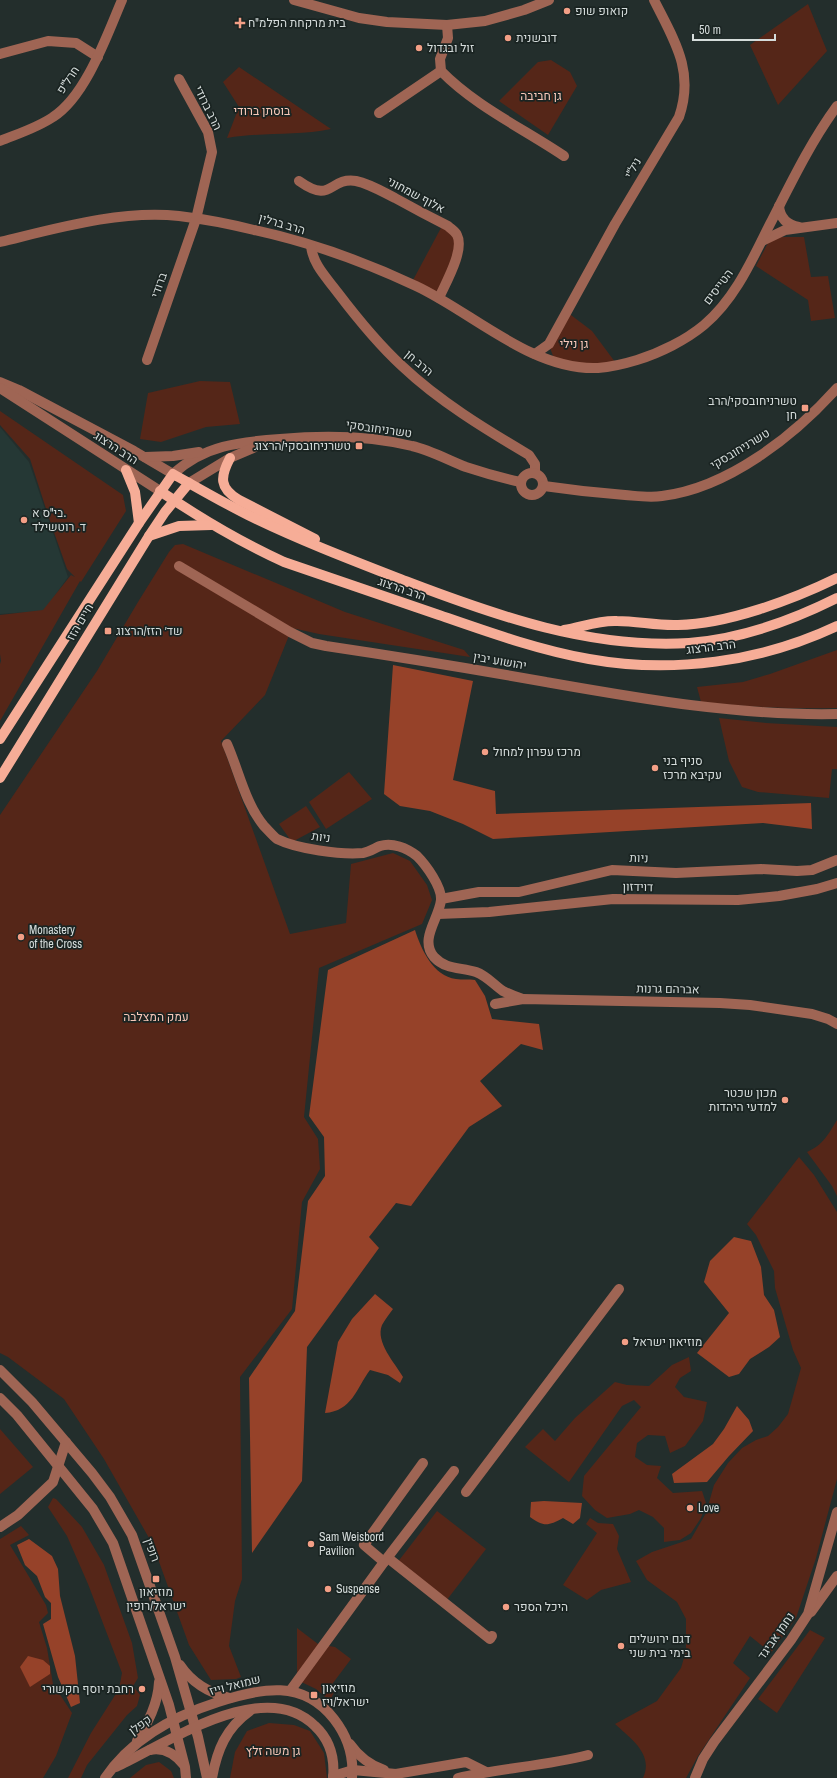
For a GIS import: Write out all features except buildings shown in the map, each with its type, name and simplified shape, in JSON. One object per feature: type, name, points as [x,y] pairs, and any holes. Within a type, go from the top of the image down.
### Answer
[{"type":"main road","points":[[230,458],[226,466],[223,480],[229,493],[239,500],[307,534],[333,552]]},
{"type":"main road","points":[[126,470],[135,492],[139,522]]},
{"type":"main road","name":"הרב הרצוג","points":[[173,474],[247,514],[333,552],[496,614],[558,631],[648,644],[690,643],[722,638],[761,629],[810,612],[837,598]]},
{"type":"main road","name":"חיים הזז","points":[[0,739],[139,522],[173,474]]},
{"type":"main road","name":"חיים הזז","points":[[0,778],[149,536],[189,483]]},
{"type":"main road","name":"הרב הרצוג","points":[[160,491],[213,525],[284,562],[496,634],[549,650],[589,659],[622,664],[655,665],[713,662],[799,642],[837,626]]},
{"type":"main road","points":[[149,536],[180,526],[213,525]]},
{"type":"main road","points":[[558,631],[602,622],[618,621],[650,625],[679,625],[709,622],[769,605],[837,578]]},
{"type":"street","name":"חרל\"פ","points":[[0,141],[53,117],[70,103],[98,57],[122,0]]},
{"type":"street","points":[[294,0],[317,3],[359,18],[387,22],[447,25],[485,21],[524,10],[549,0]]},
{"type":"street","name":"ניל\"י","points":[[535,354],[544,349],[551,341],[615,224],[679,117],[683,106],[685,74],[681,57],[654,0]]},
{"type":"street","points":[[447,25],[448,38],[440,59],[441,71],[457,87],[480,103],[564,156]]},
{"type":"street","points":[[0,54],[48,41],[76,44],[98,57]]},
{"type":"street","points":[[379,113],[441,71]]},
{"type":"street","name":"הרב ברודי","points":[[179,79],[208,132],[212,152],[196,219]]},
{"type":"street","name":"הטייסים","points":[[535,354],[555,361],[588,368],[618,366],[647,357],[679,342],[704,325],[723,305],[748,268],[803,159],[821,127],[837,106]]},
{"type":"street","name":"אלוף שמחוני","points":[[299,181],[310,189],[320,192],[343,181],[355,181],[371,186],[448,226],[456,234],[458,246],[454,265],[439,298]]},
{"type":"street","points":[[779,206],[781,215],[784,219],[795,226],[802,227]]},
{"type":"street","name":"הרב ברלין","points":[[0,242],[94,220],[148,216],[178,216],[256,230],[311,246],[373,268],[417,286],[508,341],[535,354]]},
{"type":"street","name":"ברודי","points":[[147,360],[196,219]]},
{"type":"street","points":[[761,242],[785,230],[837,223]]},
{"type":"street","name":"הרב חן","points":[[311,246],[312,255],[318,266],[350,309],[383,347],[403,367],[457,410],[529,455],[535,464],[535,473]]},
{"type":"street","points":[[551,341],[551,353],[555,361]]},
{"type":"street","name":"הרב הרצוג","points":[[0,382],[19,390],[173,474]]},
{"type":"street","name":"הרב הרצוג","points":[[0,388],[160,491]]},
{"type":"street","name":"טשרניחובסקי","points":[[544,486],[603,494],[661,496],[680,493],[721,477],[750,462],[796,428],[821,406],[837,388]]},
{"type":"street","name":"טשרניחובסקי","points":[[173,474],[192,460],[213,450],[244,442],[322,436],[357,437],[385,440],[414,446],[466,467],[497,477],[521,482]]},
{"type":"street","name":"טשרניחובסקי","points":[[189,483],[230,458],[275,439]]},
{"type":"street","points":[[144,457],[173,456],[213,450]]},
{"type":"street","points":[[535,473],[542,479],[544,486],[540,493],[532,496],[523,490],[521,482],[527,474],[535,473]]},
{"type":"street","name":"יהושוע יבין","points":[[179,566],[290,632],[307,641],[319,644],[620,695],[723,709],[781,714],[837,714]]},
{"type":"street","name":"ניות","points":[[227,744],[253,810],[264,826],[276,838],[294,846],[347,853],[365,853],[382,846],[394,845],[405,848],[416,856],[427,868],[439,889],[441,899],[479,892],[519,892],[612,870],[676,873],[761,869],[797,871],[812,870],[837,860]]},
{"type":"street","name":"דוידזון","points":[[438,914],[489,912],[613,899],[738,900],[779,896],[817,889],[837,883]]},
{"type":"street","points":[[441,899],[438,914],[430,928],[428,938],[429,948],[434,956],[447,966],[475,972],[484,976],[503,991],[523,999]]},
{"type":"street","name":"אברהם גרנות","points":[[495,1004],[523,999],[720,1003],[750,1005],[812,1014],[828,1019],[837,1024]]},
{"type":"street","points":[[466,1492],[619,1289]]},
{"type":"street","name":"רופין","points":[[0,1370],[32,1402],[66,1442],[110,1497],[132,1535],[174,1657],[196,1727],[205,1763],[207,1778]]},
{"type":"street","points":[[0,1398],[17,1415],[58,1467],[94,1509],[113,1543],[160,1676],[173,1719],[185,1767],[186,1778]]},
{"type":"street","points":[[0,1527],[18,1515],[52,1482],[66,1442]]},
{"type":"street","points":[[424,1463],[364,1545],[490,1639],[492,1636]]},
{"type":"street","points":[[290,1691],[386,1560],[454,1472]]},
{"type":"street","name":"נחמן אביגד","points":[[696,1778],[703,1759],[714,1742],[801,1626],[808,1614],[833,1542],[837,1512]]},
{"type":"street","points":[[801,1626],[837,1576]]},
{"type":"street","points":[[174,1657],[194,1682],[217,1695],[230,1698]]},
{"type":"street","points":[[135,1744],[151,1715],[156,1702],[159,1691],[160,1676]]},
{"type":"street","name":"שמואל וייז","points":[[191,1712],[248,1692],[266,1689],[290,1691],[304,1695],[323,1707],[338,1724],[346,1737],[350,1748],[352,1774]]},
{"type":"street","points":[[177,1735],[196,1727],[254,1708],[286,1709],[297,1712],[310,1721],[323,1735],[329,1745],[334,1761],[335,1777],[352,1774],[396,1774],[466,1762],[486,1772]]},
{"type":"street","points":[[212,1778],[216,1758],[226,1736],[242,1717],[254,1708]]},
{"type":"street","name":"קפלן","points":[[108,1774],[135,1744],[173,1719],[191,1712]]},
{"type":"street","name":"קפלן","points":[[108,1774],[177,1735]]},
{"type":"street","points":[[346,1737],[354,1749],[373,1766],[396,1774]]},
{"type":"street","points":[[147,1751],[155,1749],[168,1752],[176,1756],[185,1767]]},
{"type":"street","points":[[458,1778],[486,1772],[560,1762],[588,1755]]},
{"type":"shaded area","name":"בי\"ס א. ד. רוטשילד","points":[[0,427],[29,462],[68,577],[44,611],[0,614]]},
{"type":"shaded area","points":[[393,665],[473,681],[453,780],[495,791],[496,814],[811,803],[812,829],[763,823],[493,839],[463,824],[430,811],[400,806],[384,794]]},
{"type":"shaded area","points":[[415,930],[429,960],[441,973],[456,979],[475,980],[485,996],[492,1019],[539,1024],[543,1050],[521,1044],[480,1081],[502,1106],[469,1127],[411,1206],[396,1203],[369,1237],[379,1248],[307,1347],[302,1481],[252,1553],[249,1378],[295,1311],[308,1201],[325,1176],[324,1137],[309,1116],[328,970]]},
{"type":"shaded area","points":[[734,1237],[751,1241],[761,1267],[764,1295],[774,1310],[780,1337],[769,1347],[750,1359],[739,1374],[729,1377],[697,1353],[729,1313],[704,1282],[710,1261]]},
{"type":"shaded area","points":[[375,1294],[393,1309],[382,1325],[381,1338],[383,1345],[403,1377],[400,1383],[388,1375],[370,1370],[347,1404],[334,1411],[325,1413],[338,1342],[352,1319]]},
{"type":"shaded area","points":[[737,1406],[749,1420],[753,1431],[707,1482],[674,1483],[672,1474],[713,1444],[724,1429]]},
{"type":"shaded area","points":[[544,1501],[582,1503],[580,1518],[573,1524],[563,1518],[550,1524],[543,1524],[530,1517],[531,1502]]},
{"type":"shaded area","points":[[29,1539],[52,1556],[58,1569],[60,1596],[75,1656],[80,1703],[71,1707],[58,1677],[43,1624],[51,1619],[51,1603],[45,1597],[37,1576],[25,1565],[17,1545]]},
{"type":"shaded area","points":[[28,1656],[43,1660],[50,1666],[50,1674],[30,1687],[20,1667]]},
{"type":"green space","points":[[808,4],[827,51],[778,105],[750,45]]},
{"type":"green space","name":"גן חביבה","points":[[551,60],[570,72],[577,86],[548,135],[499,101],[538,62]]},
{"type":"green space","name":"בוסתן ברודי","points":[[239,67],[331,129],[305,133],[253,135],[227,138],[239,107],[223,82]]},
{"type":"green space","points":[[442,226],[455,238],[455,250],[438,296],[412,282]]},
{"type":"green space","points":[[771,237],[804,237],[811,277],[828,276],[835,318],[811,321],[808,300],[756,266]]},
{"type":"green space","name":"גן נילי","points":[[567,312],[592,331],[618,366],[555,361],[550,348]]},
{"type":"green space","points":[[200,381],[230,382],[240,424],[206,427],[161,442],[140,439],[148,393]]},
{"type":"green space","points":[[0,411],[123,495],[126,511],[81,582],[80,581],[0,721],[0,615],[43,610],[71,575],[75,577],[67,569],[30,459],[0,425]]},
{"type":"green space","name":"עמק המצלבה","points":[[183,544],[345,612],[464,650],[470,657],[319,634],[292,628],[265,695],[221,741],[290,934],[346,923],[351,864],[393,853],[410,861],[427,885],[432,900],[422,924],[319,968],[304,1117],[318,1139],[320,1169],[302,1202],[292,1309],[240,1377],[242,1579],[235,1601],[229,1646],[241,1677],[236,1679],[211,1680],[189,1645],[153,1545],[104,1459],[64,1399],[8,1357],[0,1353],[0,815],[97,671],[169,552],[175,545]]},
{"type":"green space","points":[[837,650],[837,708],[769,707],[701,702],[697,687],[743,682]]},
{"type":"green space","points":[[719,718],[766,723],[837,727],[837,769],[832,769],[829,798],[758,792],[742,787],[729,761]]},
{"type":"green space","points":[[349,772],[372,799],[326,829],[309,802]]},
{"type":"green space","points":[[306,806],[320,827],[292,842],[279,824]]},
{"type":"green space","points":[[837,1120],[837,1196],[832,1186],[807,1152],[821,1143]]},
{"type":"green space","points":[[799,1157],[814,1175],[837,1212],[837,1479],[816,1558],[796,1618],[771,1653],[750,1636],[733,1663],[750,1678],[698,1756],[686,1778],[643,1778],[646,1769],[646,1762],[643,1754],[634,1741],[615,1724],[657,1701],[681,1668],[686,1651],[686,1619],[677,1602],[647,1580],[636,1561],[652,1552],[691,1539],[706,1513],[714,1485],[728,1463],[742,1448],[756,1440],[768,1436],[778,1427],[788,1414],[801,1368],[793,1350],[775,1288],[774,1271],[756,1235],[747,1224]]},
{"type":"green space","points":[[689,1357],[691,1371],[680,1378],[675,1387],[684,1397],[707,1402],[703,1421],[685,1446],[670,1453],[665,1436],[648,1435],[637,1443],[635,1457],[647,1465],[661,1466],[657,1478],[673,1493],[702,1491],[706,1503],[701,1518],[691,1533],[680,1540],[664,1542],[664,1528],[653,1517],[639,1510],[630,1514],[607,1518],[595,1510],[582,1496],[584,1476],[641,1407],[634,1400],[622,1406],[569,1482],[525,1447],[543,1429],[555,1441],[575,1418],[615,1382],[627,1385],[649,1386],[672,1365]]},
{"type":"green space","points":[[0,1429],[33,1467],[0,1494]]},
{"type":"green space","points":[[53,1498],[56,1499],[82,1527],[104,1565],[132,1643],[138,1678],[133,1686],[140,1695],[137,1706],[127,1715],[87,1765],[81,1778],[68,1778],[91,1733],[119,1689],[122,1673],[88,1584],[67,1536],[48,1507]]},
{"type":"green space","points":[[437,1511],[486,1549],[446,1601],[397,1563]]},
{"type":"green space","points":[[590,1518],[598,1523],[613,1524],[619,1536],[617,1549],[631,1582],[601,1590],[587,1600],[563,1585],[597,1533],[586,1524]]},
{"type":"green space","points":[[21,1526],[29,1535],[10,1545],[46,1605],[48,1613],[39,1622],[47,1648],[53,1684],[72,1713],[56,1756],[43,1778],[0,1778],[0,1539]]},
{"type":"green space","points":[[297,1628],[318,1644],[335,1647],[351,1659],[330,1687],[334,1692],[330,1701],[316,1689],[297,1680]]},
{"type":"green space","points":[[810,1630],[825,1638],[777,1713],[758,1699]]},
{"type":"green space","name":"גן משה זלץ","points":[[269,1723],[294,1725],[310,1731],[324,1753],[327,1778],[230,1778],[235,1752],[247,1731]]},
{"type":"green space","points":[[159,1762],[171,1771],[174,1778],[130,1778],[146,1765]]},
{"type":"place","name":"קואופ שופ","points":[[567,11]]},
{"type":"place","name":"בית מרקחת הפלמ\"ח","points":[[240,23]]},
{"type":"place","name":"דובשנית","points":[[508,38]]},
{"type":"place","name":"זול ובגדול","points":[[419,48]]},
{"type":"place","name":"טשרניחובסקי/הרב חן","points":[[805,408]]},
{"type":"place","name":"טשרניחובסקי/הרצוג","points":[[359,446]]},
{"type":"place","name":"בי\"ס א. ד. רוטשילד","points":[[24,520]]},
{"type":"place","name":"שד׳ הזז/הרצוג","points":[[108,631]]},
{"type":"place","name":"מרכז עפרון למחול","points":[[485,752]]},
{"type":"place","name":"סניף בני עקיבא מרכז","points":[[655,768]]},
{"type":"place","name":"Monastery of the Cross","points":[[21,937]]},
{"type":"place","name":"מכון שכטר למדעי היהדות","points":[[785,1100]]},
{"type":"place","name":"מוזיאון ישראל","points":[[625,1342]]},
{"type":"place","name":"Love","points":[[690,1508]]},
{"type":"place","name":"Sam Weisbord Pavilion","points":[[311,1544]]},
{"type":"place","name":"מוזיאון ישראל/רופין","points":[[156,1579]]},
{"type":"place","name":"Suspense","points":[[328,1589]]},
{"type":"place","name":"היכל הספר","points":[[506,1607]]},
{"type":"place","name":"דגם ירושלים בימי בית שני","points":[[621,1646]]},
{"type":"place","name":"רחבת יוסף חקשורי","points":[[142,1689]]},
{"type":"place","name":"מוזיאון ישראל/ויז","points":[[314,1695]]}]
